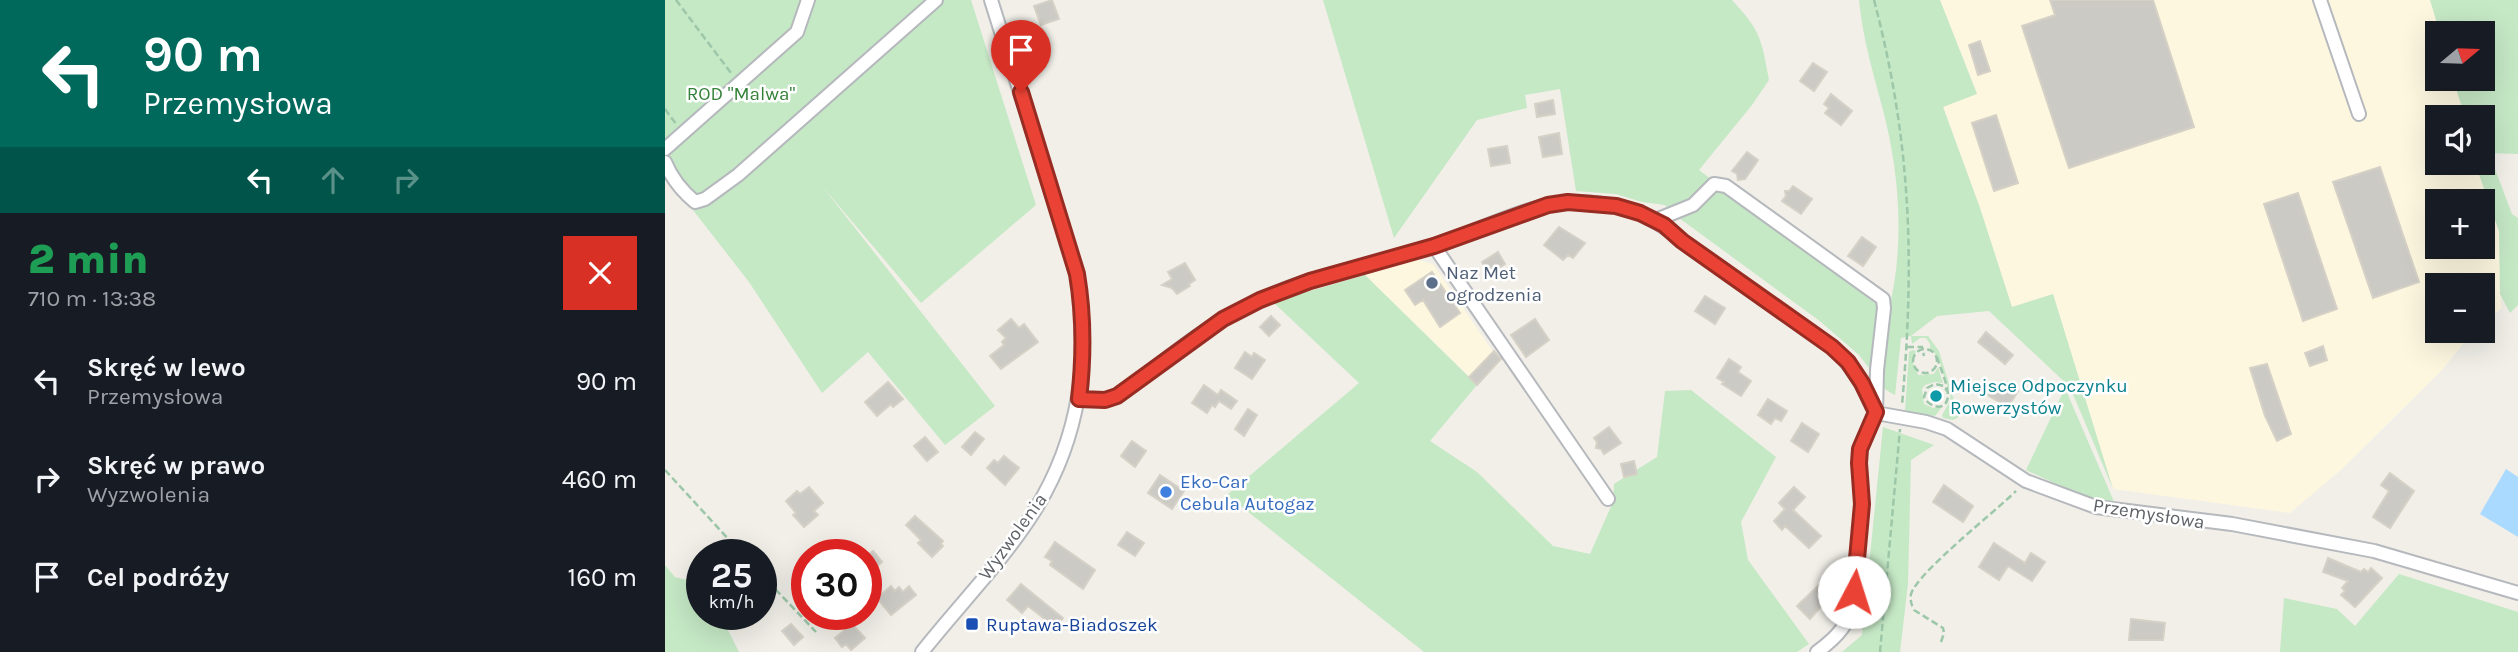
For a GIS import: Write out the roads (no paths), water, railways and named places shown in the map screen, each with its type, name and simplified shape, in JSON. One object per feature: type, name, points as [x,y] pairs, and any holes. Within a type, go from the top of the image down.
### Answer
[{"type":"street","points":[[665,149],[797,32],[808,0]]},
{"type":"street","points":[[665,162],[669,172],[687,195],[695,202],[705,199],[738,175],[936,0]]},
{"type":"street","name":"Wyzwolenia","points":[[922,652],[1035,510],[1063,456],[1079,399],[1084,345],[1077,274],[991,0]]},
{"type":"street","points":[[2320,0],[2359,114]]},
{"type":"street","points":[[1656,220],[1693,205],[1714,184],[1725,187],[1873,290],[1882,299],[1884,307],[1877,370],[1876,412],[1860,449],[1862,504],[1852,610],[1847,624],[1817,652]]},
{"type":"street","points":[[1079,399],[1105,400],[1117,396],[1223,319],[1260,300],[1310,281],[1434,246],[1548,205],[1568,202],[1616,206],[1656,220],[1832,347],[1848,362],[1876,412]]},
{"type":"street","points":[[1434,246],[1608,499]]},
{"type":"street","name":"Przemysłowa","points":[[1876,412],[1947,429],[2026,481],[2096,508],[2232,524],[2374,551],[2518,593]]},
{"type":"water","points":[[2506,469],[2518,477],[2518,537],[2480,514]]},
{"type":"place","name":"Naz Met ogrodzenia","points":[[1432,283]]},
{"type":"place","name":"Miejsce Odpoczynku Rowerzystów","points":[[1936,396]]},
{"type":"place","name":"Eko-Car Cebula Autogaz","points":[[1166,492]]},
{"type":"place","name":"Ruptawa-Biadoszek","points":[[972,624]]},
{"type":"park label","name":"ROD \"Malwa\"","points":[[741,93]]}]
